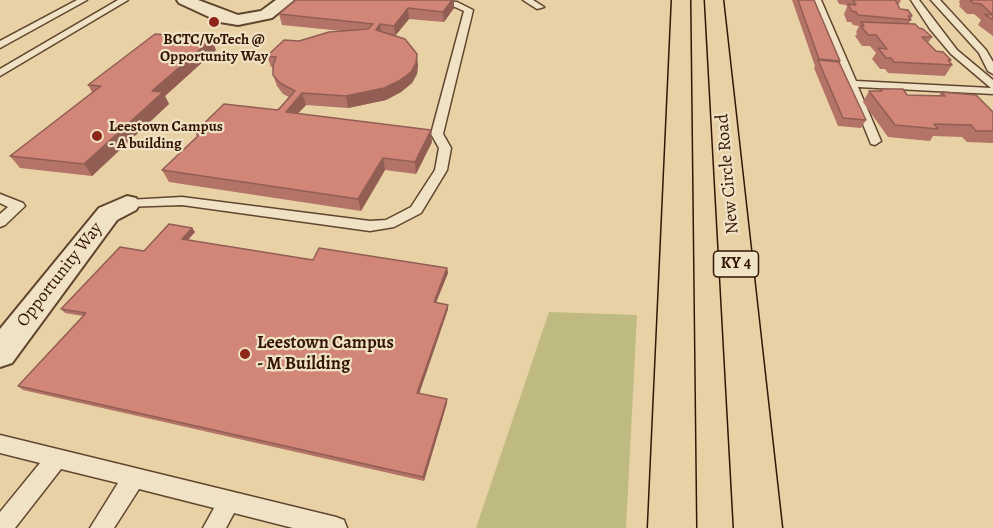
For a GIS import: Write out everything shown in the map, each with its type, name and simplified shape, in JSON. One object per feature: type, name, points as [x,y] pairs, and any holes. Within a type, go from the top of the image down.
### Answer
[{"type":"highway","points":[[672,528],[681,0]]},
{"type":"highway","name":"New Circle Road","points":[[714,0],[758,528]]},
{"type":"street","points":[[185,0],[226,18],[238,20],[266,15],[286,0]]},
{"type":"street","name":"Opportunity Way","points":[[0,353],[108,214],[127,204]]},
{"type":"lane","points":[[0,45],[83,0]]},
{"type":"lane","points":[[0,74],[124,0]]},
{"type":"lane","points":[[127,204],[182,201],[370,226],[389,224],[416,210],[441,170],[445,148],[437,134],[469,10],[464,3],[402,0]]},
{"type":"lane","points":[[527,0],[540,7]]},
{"type":"lane","points":[[817,0],[875,141]]},
{"type":"lane","points":[[915,0],[933,27],[954,52],[993,85]]},
{"type":"lane","points":[[935,0],[983,51],[993,71]]},
{"type":"lane","points":[[851,84],[993,91]]},
{"type":"lane","points":[[0,198],[18,206],[0,222]]},
{"type":"lane","points":[[0,444],[322,526]]},
{"type":"lane","points":[[1,528],[57,458]]},
{"type":"lane","points":[[101,528],[135,477]]},
{"type":"lane","points":[[214,528],[229,501]]},
{"type":"shaded area","points":[[549,312],[637,315],[626,528],[476,528]]},
{"type":"building","points":[[296,0],[452,0],[443,12],[408,8],[394,26],[380,24],[376,30],[405,39],[417,54],[416,63],[411,72],[399,81],[384,88],[346,96],[302,93],[286,112],[431,130],[415,162],[383,158],[358,199],[162,170],[201,133],[195,132],[224,104],[278,110],[295,91],[280,83],[273,75],[276,57],[267,56],[284,40],[299,41],[329,32],[368,29],[373,24],[279,14]]},
{"type":"building","points":[[798,0],[814,0],[840,61],[819,59]]},
{"type":"building","points":[[853,0],[895,0],[900,9],[908,10],[912,16],[908,16],[911,20],[858,15],[848,4],[856,5]]},
{"type":"building","points":[[970,0],[993,0],[993,15],[981,4]]},
{"type":"building","points":[[861,22],[915,24],[932,37],[922,37],[936,51],[943,52],[951,60],[948,60],[952,65],[894,62],[891,58],[886,58],[878,48],[887,49],[876,35],[868,35],[861,26],[864,26]]},
{"type":"building","name":"Leestown Campus - A building","points":[[155,34],[212,39],[152,91],[163,92],[84,164],[10,156],[101,86],[88,85]]},
{"type":"building","points":[[818,60],[839,62],[866,120],[843,118]]},
{"type":"building","points":[[880,89],[903,89],[907,95],[945,96],[941,92],[976,95],[993,112],[993,131],[976,131],[971,125],[934,124],[938,129],[895,125],[869,91],[882,91]]},
{"type":"building","name":"Leestown Campus - M Building","points":[[169,224],[192,228],[182,239],[313,260],[319,248],[447,268],[434,302],[448,305],[417,393],[447,399],[423,477],[18,386],[86,313],[61,309],[120,247],[144,251]]},
{"type":"place","name":"BCTC/VoTech @ Opportunity Way","points":[[214,22]]},
{"type":"place","name":"Leestown Campus - A building","points":[[97,136]]},
{"type":"place","name":"Leestown Campus - M Building","points":[[245,354]]}]
